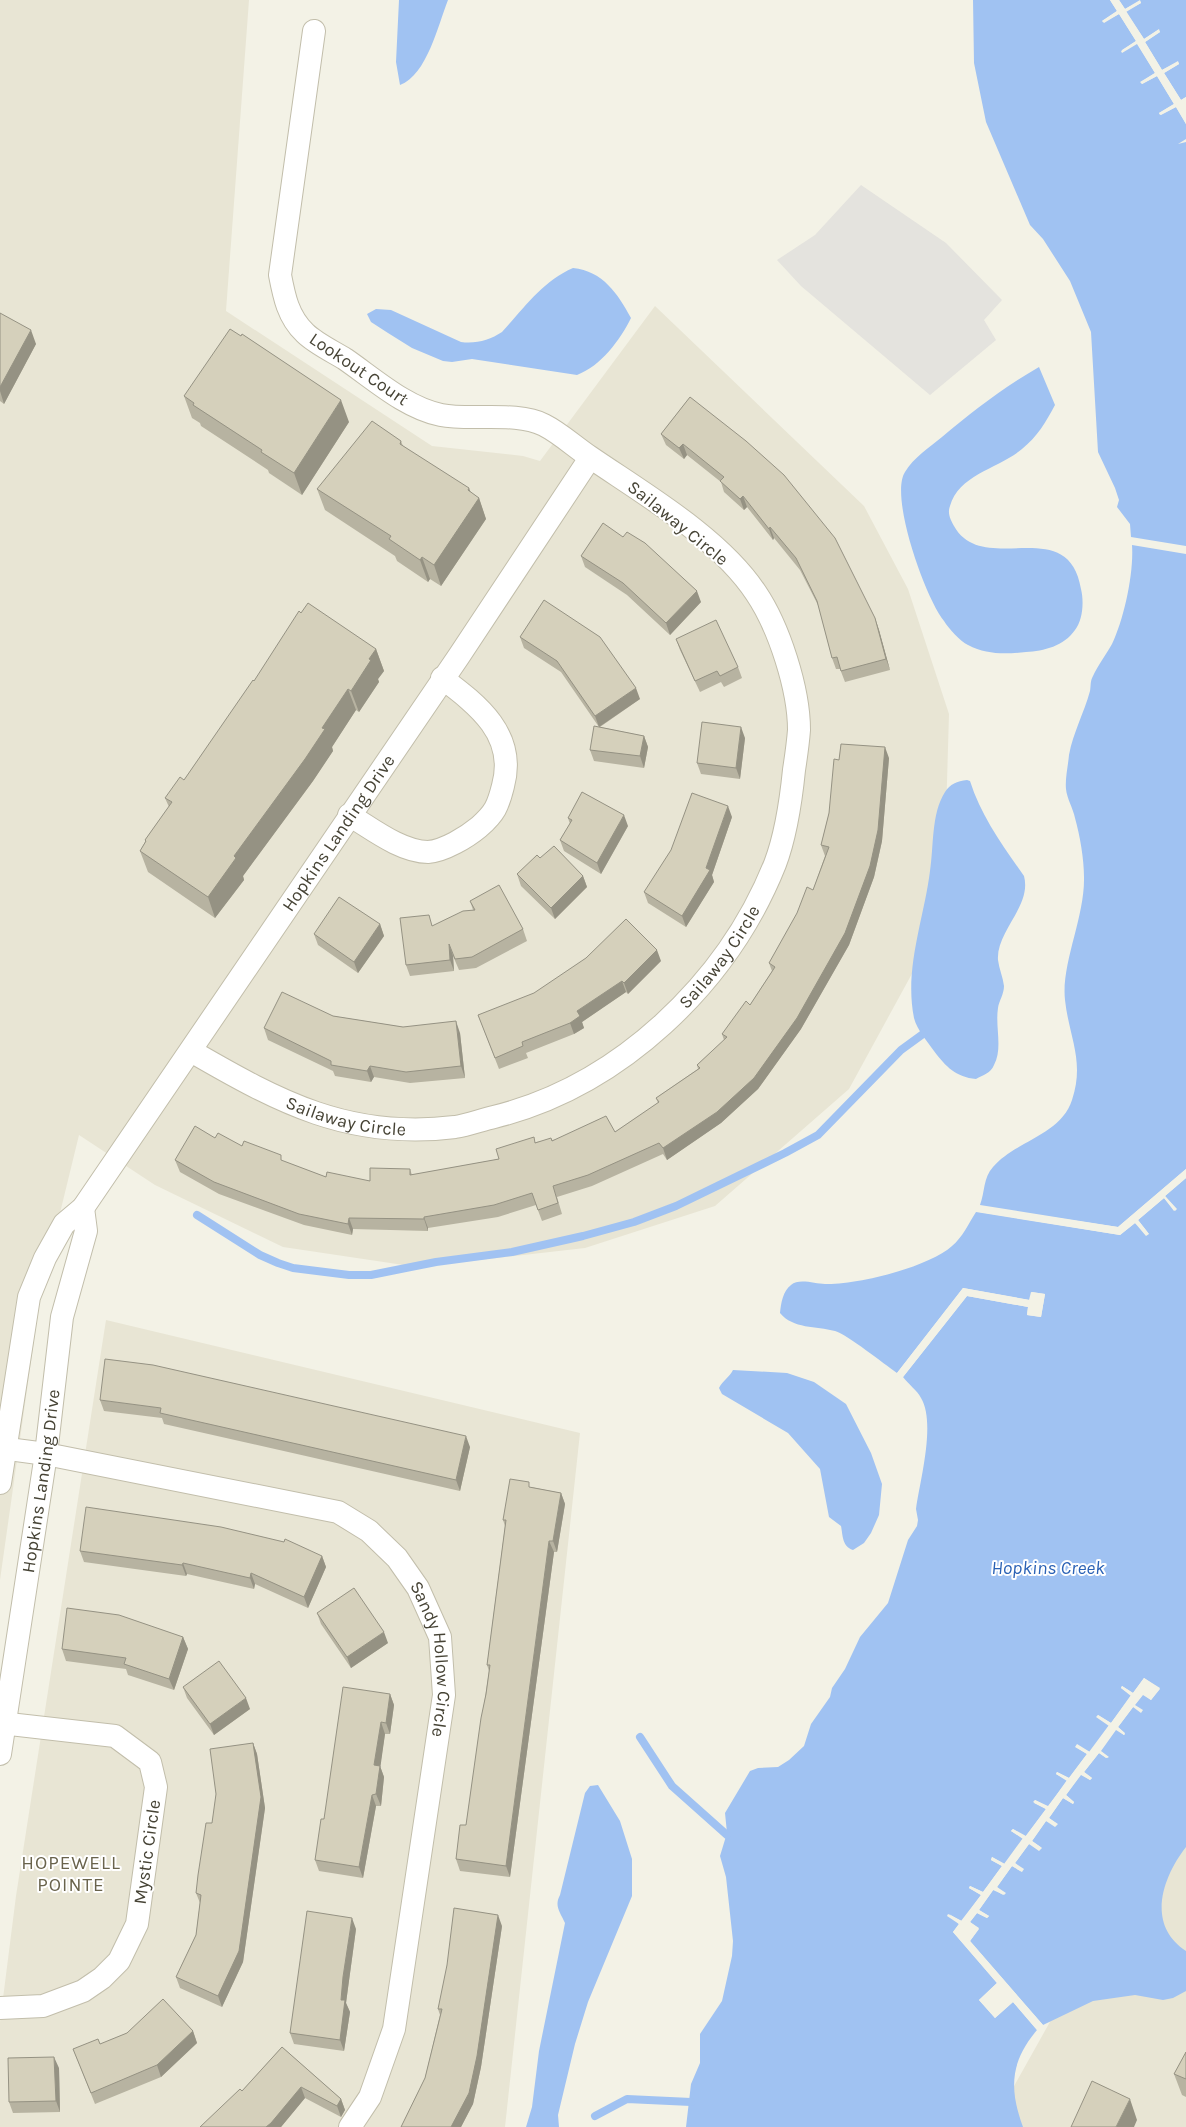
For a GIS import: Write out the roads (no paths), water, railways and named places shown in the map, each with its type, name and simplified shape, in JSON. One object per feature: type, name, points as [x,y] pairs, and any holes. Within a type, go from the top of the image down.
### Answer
[{"type":"street","name":"Lookout Court","points":[[314,31],[280,275],[287,307],[305,333],[417,407],[443,416],[488,416],[541,423],[590,458]]},
{"type":"street","name":"Hopkins Landing Drive","points":[[0,1483],[3,1448],[29,1297],[45,1258],[64,1224],[83,1208],[191,1051],[590,458]]},
{"type":"street","name":"Sailaway Circle","points":[[191,1051],[284,1102],[340,1122],[396,1129],[456,1126],[523,1110],[576,1087],[632,1050],[676,1011],[715,969],[750,913],[776,862],[792,795],[799,729],[794,686],[779,639],[756,594],[721,553],[648,496],[590,458]]},
{"type":"street","points":[[349,815],[405,847],[429,852],[465,839],[493,814],[508,768],[503,744],[489,719],[475,703],[442,678]]},
{"type":"street","name":"Hopkins Landing Drive","points":[[0,1754],[2,1723],[46,1454],[62,1317],[86,1231],[83,1208]]},
{"type":"street","name":"Sandy Hollow Circle","points":[[3,1448],[46,1454],[338,1512],[369,1531],[397,1558],[418,1588],[440,1637],[444,1695],[394,2029],[370,2098],[350,2127]]},
{"type":"street","name":"Mystic Circle","points":[[0,2008],[43,2006],[83,1991],[102,1978],[119,1961],[137,1924],[156,1787],[150,1762],[115,1736],[2,1723]]},
{"type":"water","points":[[399,0],[448,0],[436,35],[424,60],[409,80],[400,85],[396,62]]},
{"type":"water","points":[[973,0],[1110,0],[1117,11],[1102,21],[1104,22],[1119,14],[1136,41],[1122,50],[1122,52],[1137,43],[1155,73],[1141,82],[1142,84],[1157,76],[1174,104],[1159,113],[1161,115],[1176,107],[1186,124],[1186,139],[1178,144],[1186,142],[1186,546],[1131,537],[1130,524],[1117,507],[1119,500],[1115,488],[1098,452],[1091,332],[1070,281],[1043,239],[1030,225],[986,122],[974,63]]},
{"type":"water","points":[[1119,0],[1186,0],[1186,97],[1181,100],[1164,73],[1179,64],[1178,62],[1162,70],[1145,42],[1160,32],[1158,30],[1144,39],[1126,11],[1141,3],[1140,1],[1125,9]]},
{"type":"water","points":[[573,268],[593,274],[608,285],[621,300],[631,318],[621,335],[602,359],[577,375],[472,359],[452,362],[443,361],[412,348],[371,322],[367,314],[376,309],[391,310],[461,342],[483,341],[502,332],[543,288],[562,273]]},
{"type":"water","points":[[1039,367],[1055,405],[1048,417],[1037,434],[1022,449],[962,486],[955,495],[949,509],[949,514],[954,526],[967,540],[984,547],[1043,549],[1060,554],[1073,566],[1081,589],[1083,605],[1081,616],[1078,626],[1070,635],[1053,647],[1019,653],[982,651],[962,641],[949,628],[936,609],[912,548],[902,503],[901,485],[905,472],[922,453],[989,400]]},
{"type":"water","points":[[1132,545],[1186,554],[1186,1169],[1118,1227],[980,1205],[986,1180],[993,1167],[1013,1150],[1048,1130],[1058,1122],[1072,1100],[1076,1086],[1077,1061],[1067,1013],[1065,986],[1066,971],[1081,908],[1084,870],[1079,832],[1067,793],[1066,777],[1071,747],[1088,699],[1092,678],[1112,644],[1124,609],[1130,582]]},
{"type":"water","points":[[970,781],[980,806],[993,830],[1024,876],[1025,887],[1019,908],[1002,939],[999,949],[998,960],[1004,986],[998,1008],[997,1058],[991,1070],[976,1079],[963,1076],[947,1066],[922,1035],[914,1018],[911,981],[927,889],[937,810],[940,801],[949,787],[957,782]]},
{"type":"water","name":"Hopkins Creek","points":[[1186,1178],[1186,1847],[1177,1859],[1165,1887],[1162,1915],[1166,1928],[1174,1940],[1186,1951],[1186,1991],[1173,1998],[1163,2000],[1135,1995],[1093,2001],[1043,2025],[970,1941],[979,1929],[970,1922],[977,1913],[987,1918],[989,1916],[979,1910],[994,1889],[1003,1895],[997,1887],[1012,1866],[1022,1872],[1015,1863],[1029,1844],[1042,1848],[1032,1841],[1046,1821],[1057,1824],[1049,1818],[1063,1798],[1073,1804],[1074,1802],[1066,1795],[1081,1774],[1090,1780],[1092,1778],[1084,1772],[1099,1753],[1106,1758],[1108,1757],[1100,1751],[1116,1729],[1124,1735],[1125,1733],[1118,1727],[1143,1694],[1151,1700],[1160,1689],[1144,1678],[1133,1693],[1122,1686],[1121,1688],[1131,1695],[1111,1723],[1098,1715],[1097,1717],[1109,1725],[1089,1752],[1077,1745],[1076,1747],[1087,1754],[1069,1778],[1057,1772],[1056,1774],[1067,1780],[1048,1807],[1035,1800],[1034,1803],[1046,1809],[1025,1837],[1013,1829],[1011,1831],[1023,1838],[1004,1864],[992,1857],[991,1860],[1002,1866],[983,1892],[970,1886],[969,1888],[981,1895],[961,1921],[949,1914],[959,1924],[953,1932],[997,1983],[979,2000],[995,2018],[1013,2002],[1037,2030],[1021,2053],[1015,2076],[1015,2100],[1023,2127],[686,2127],[691,2084],[700,2063],[700,2034],[722,2001],[732,1956],[733,1941],[726,1877],[720,1856],[727,1833],[725,1813],[750,1771],[758,1768],[778,1767],[804,1746],[811,1724],[830,1697],[832,1688],[845,1669],[860,1637],[888,1603],[908,1540],[917,1526],[916,1509],[926,1452],[927,1422],[921,1398],[903,1377],[967,1296],[1028,1307],[1027,1315],[1041,1317],[1045,1294],[1032,1292],[1030,1300],[963,1288],[897,1373],[857,1344],[835,1331],[805,1326],[785,1318],[780,1313],[784,1294],[791,1285],[798,1282],[839,1284],[873,1278],[910,1268],[927,1261],[956,1243],[976,1212],[1120,1235],[1135,1223],[1149,1234],[1138,1220],[1164,1198],[1174,1211],[1176,1209],[1165,1196]]},
{"type":"water","points":[[733,1370],[787,1373],[814,1382],[846,1404],[871,1453],[882,1484],[879,1515],[864,1543],[853,1550],[847,1546],[841,1526],[829,1517],[820,1469],[788,1433],[722,1394],[719,1388]]},
{"type":"water","points":[[598,1785],[620,1821],[632,1859],[632,1896],[588,2002],[575,2044],[558,2115],[559,2127],[526,2127],[532,2107],[539,2051],[565,1923],[558,1909],[558,1899],[585,1793],[590,1786]]},
{"type":"waterway","points":[[197,1215],[260,1255],[278,1263],[293,1268],[349,1275],[371,1275],[436,1262],[512,1252],[583,1236],[634,1222],[676,1206],[818,1135],[901,1050],[923,1034]]},
{"type":"waterway","points":[[640,1737],[672,1786],[727,1835]]},
{"type":"waterway","points":[[595,2116],[627,2099],[691,2102]]},
{"type":"district","name":"HOPEWELL POINTE","points":[[71,1874]]}]
